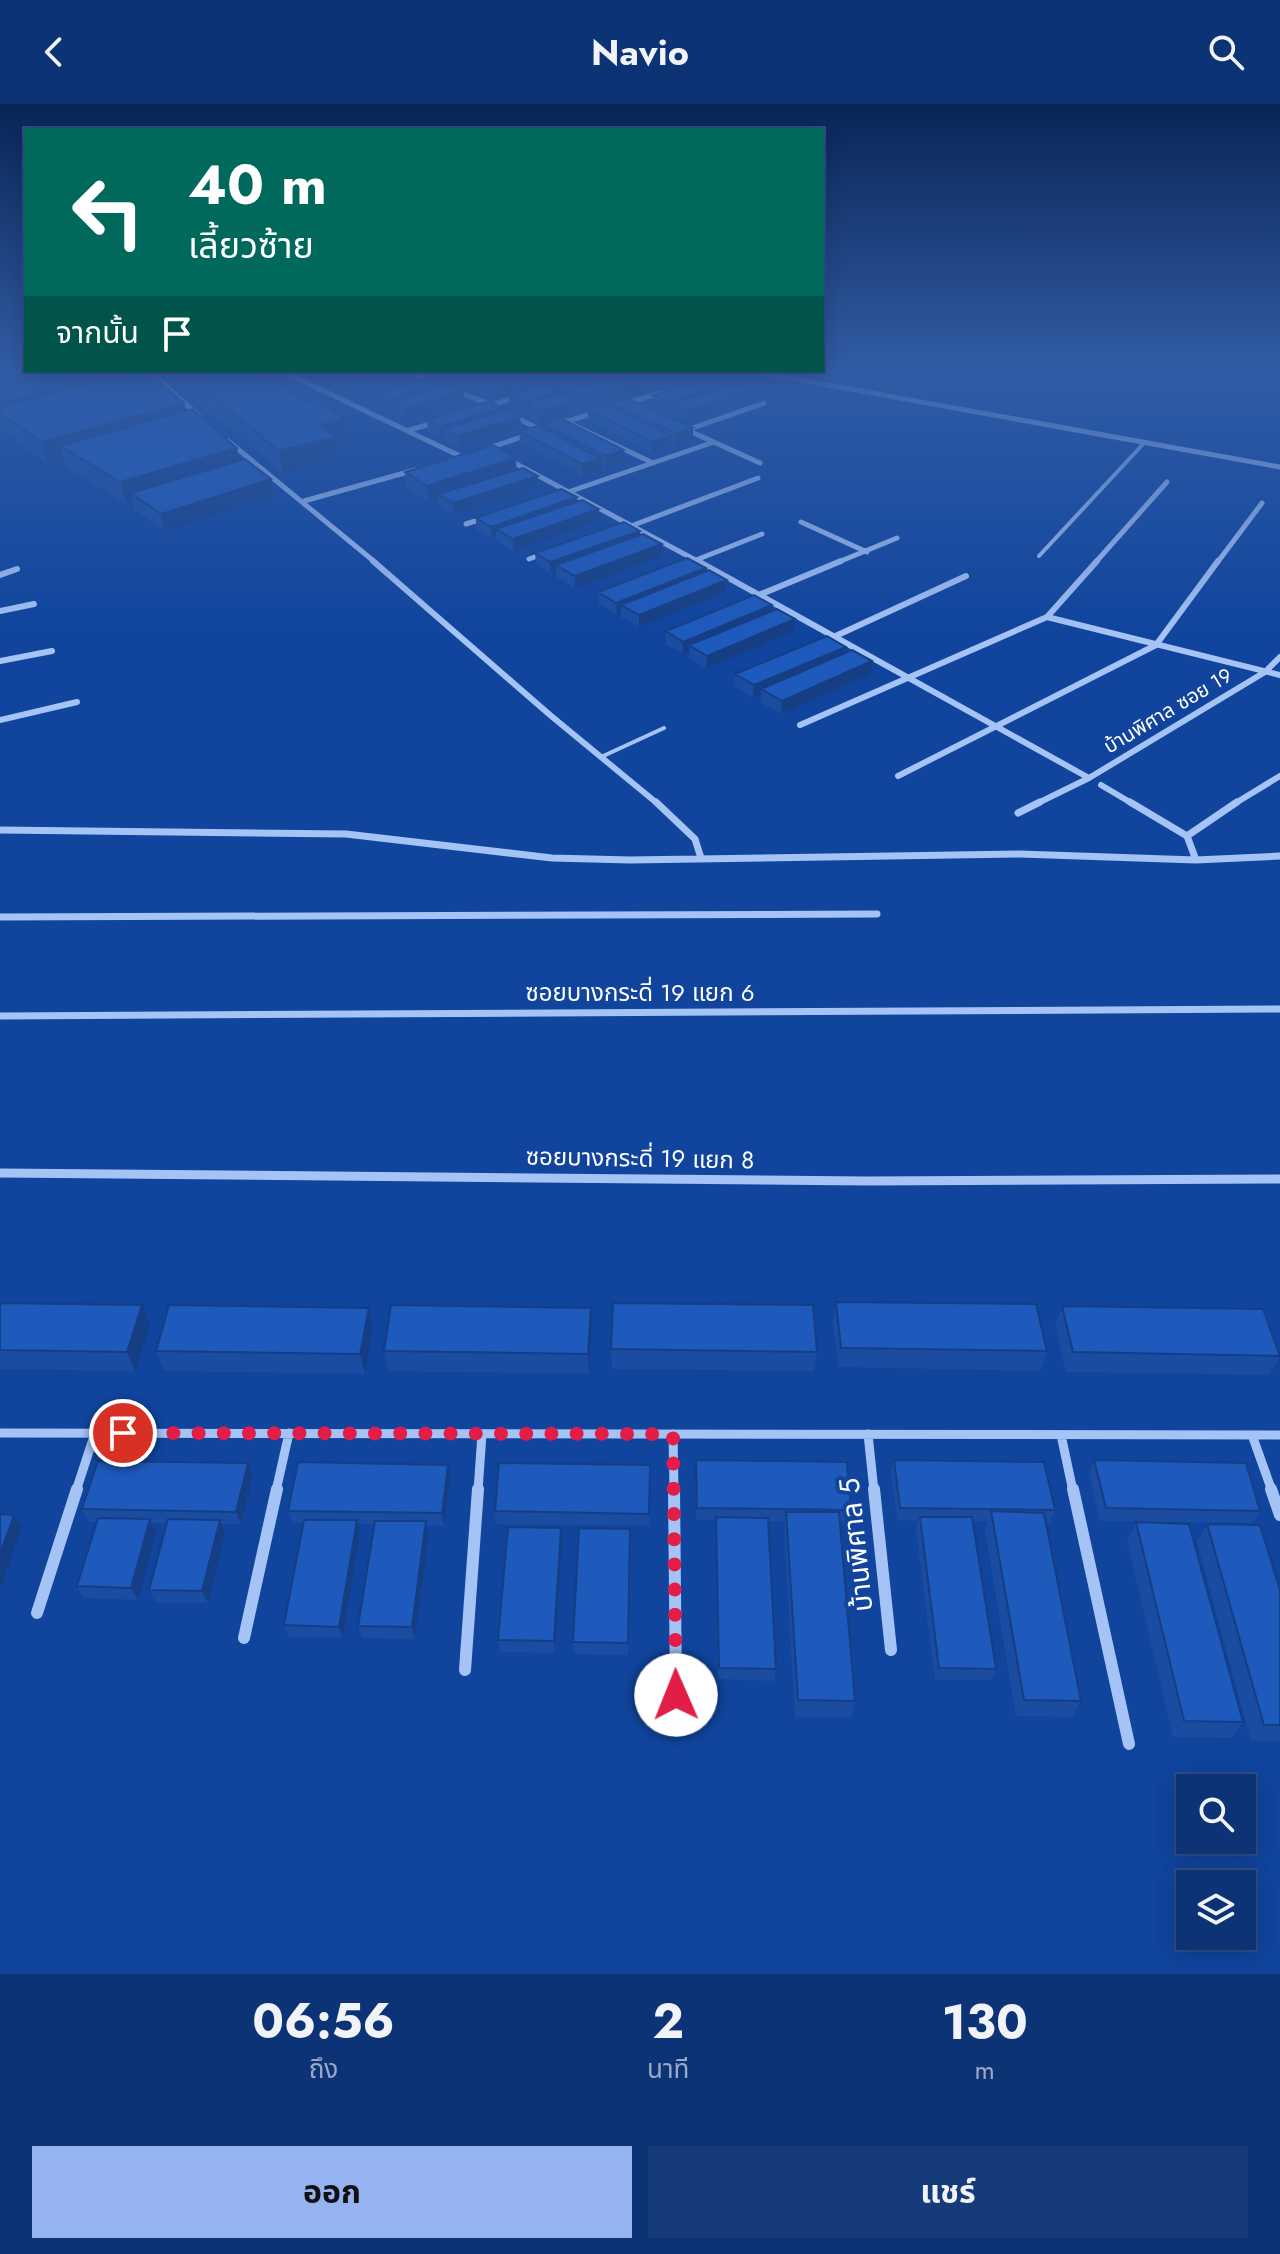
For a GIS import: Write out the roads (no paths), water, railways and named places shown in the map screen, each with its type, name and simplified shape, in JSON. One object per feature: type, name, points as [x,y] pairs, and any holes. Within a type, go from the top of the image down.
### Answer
[{"type":"street","points":[[249,458],[304,501],[674,817],[695,839],[701,858]]},
{"type":"street","points":[[448,460],[453,458]]},
{"type":"street","points":[[506,458],[697,560],[991,728],[1089,778]]},
{"type":"street","points":[[643,458],[653,463]]},
{"type":"street","points":[[556,496],[667,458]]},
{"type":"street","points":[[750,458],[760,463]]},
{"type":"street","points":[[1233,458],[1280,467]]},
{"type":"street","points":[[246,471],[260,467]]},
{"type":"street","points":[[304,501],[423,468]]},
{"type":"street","points":[[618,530],[758,478]]},
{"type":"street","points":[[800,725],[1047,617],[1167,482]]},
{"type":"street","points":[[898,776],[1156,645],[1262,503]]},
{"type":"street","points":[[466,524],[496,515]]},
{"type":"street","points":[[801,522],[867,552]]},
{"type":"street","points":[[682,565],[762,534]]},
{"type":"street","points":[[744,601],[897,538]]},
{"type":"street","points":[[529,559],[559,549]]},
{"type":"street","points":[[0,575],[17,569]]},
{"type":"street","points":[[819,643],[966,576]]},
{"type":"street","points":[[0,611],[34,604]]},
{"type":"street","points":[[1047,617],[1280,675]]},
{"type":"street","points":[[0,661],[52,651]]},
{"type":"street","name":"บ้านพิศาล ซอย 19","points":[[1018,813],[1089,778],[1265,672],[1280,657]]},
{"type":"street","points":[[0,720],[77,702]]},
{"type":"street","points":[[1187,836],[1204,822],[1280,776]]},
{"type":"street","points":[[1101,785],[1187,836],[1196,860]]},
{"type":"street","points":[[0,830],[346,834],[552,858],[1020,854],[1196,860],[1280,856]]},
{"type":"street","points":[[0,917],[877,914]]},
{"type":"street","name":"ซอยบางกระดี่ 19 แยก 6","points":[[0,1016],[1280,1009]]},
{"type":"street","name":"ซอยบางกระดี่ 19 แยก 8","points":[[0,1173],[866,1181],[1280,1179]]},
{"type":"street","points":[[0,1433],[1280,1435]]},
{"type":"street","points":[[37,1613],[95,1433]]},
{"type":"street","points":[[244,1638],[289,1433]]},
{"type":"street","points":[[465,1670],[482,1434]]},
{"type":"street","points":[[673,1434],[676,1695]]},
{"type":"street","name":"บ้านพิศาล 5","points":[[868,1434],[891,1650]]},
{"type":"street","points":[[1061,1435],[1129,1744]]},
{"type":"street","points":[[1252,1435],[1280,1515]]},
{"type":"lane","points":[[1039,556],[1130,458]]},
{"type":"lane","points":[[601,757],[664,728]]}]
